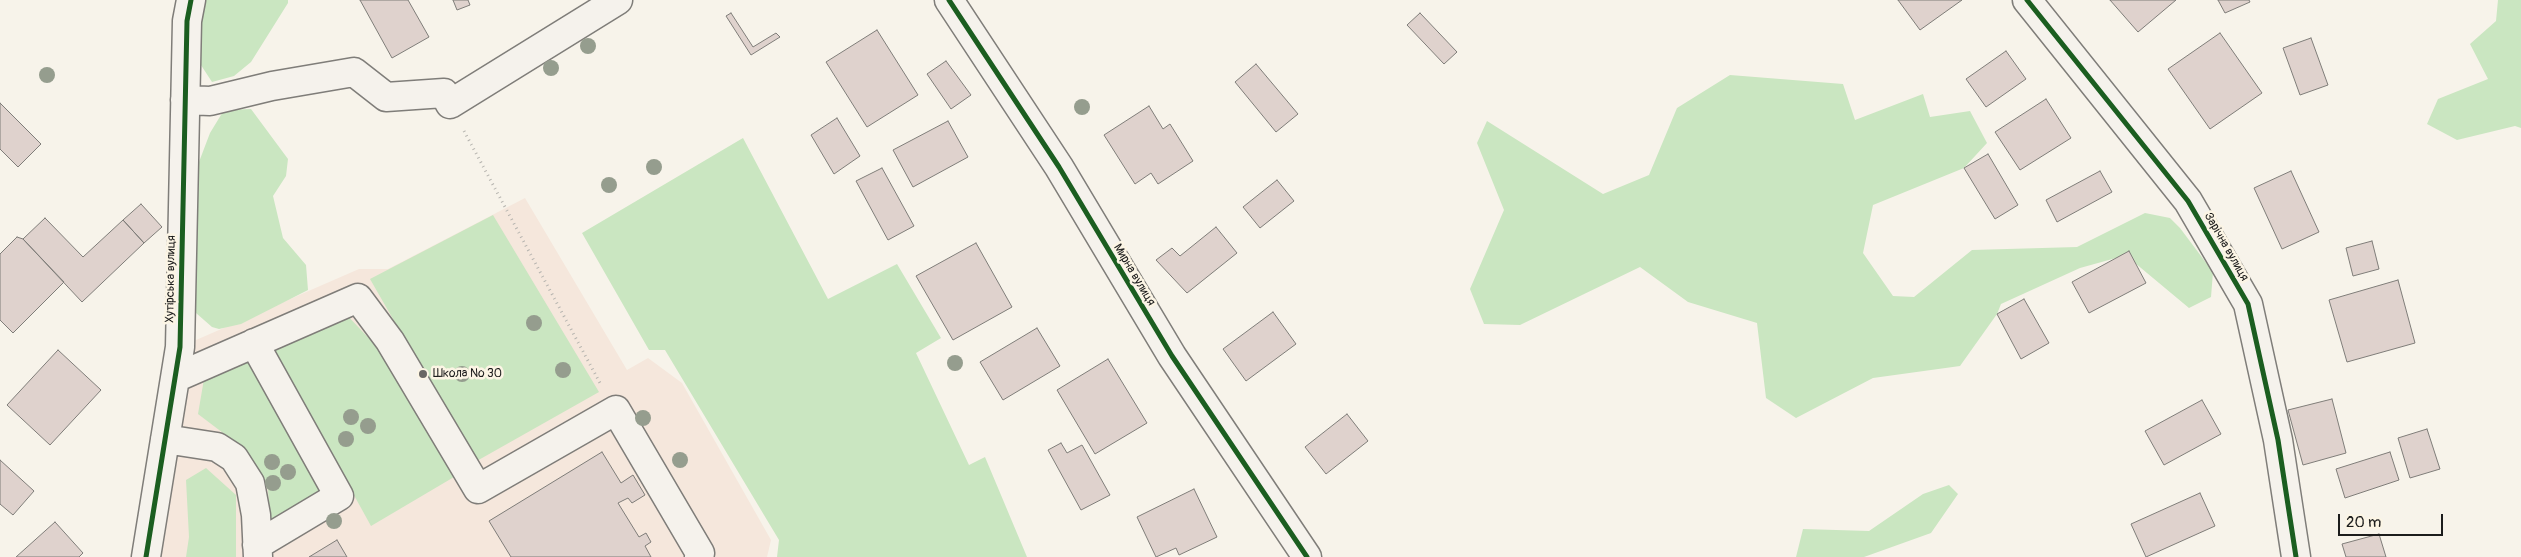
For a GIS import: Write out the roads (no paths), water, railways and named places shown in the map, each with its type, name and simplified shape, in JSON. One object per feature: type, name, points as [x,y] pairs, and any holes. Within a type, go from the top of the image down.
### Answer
[{"type":"street","name":"Хутірська вулиця","points":[[146,557],[180,347],[187,21],[191,0]]},
{"type":"street","points":[[185,100],[210,101],[272,86],[354,72],[386,97],[444,93],[450,104],[618,0]]},
{"type":"street","name":"Мирна вулиця","points":[[949,0],[1058,167],[1172,356],[1307,557]]},
{"type":"street","name":"Зарічна вулиця","points":[[2027,0],[2188,201],[2248,304],[2278,440],[2296,557]]},
{"type":"street","points":[[175,378],[358,298],[390,341],[478,490],[616,410],[700,553],[699,557]]},
{"type":"street","points":[[254,343],[339,496],[258,551]]},
{"type":"street","points":[[165,438],[216,447],[234,458],[250,483],[256,515],[258,551]]},
{"type":"place","name":"Школа № 30","points":[[423,374]]}]
